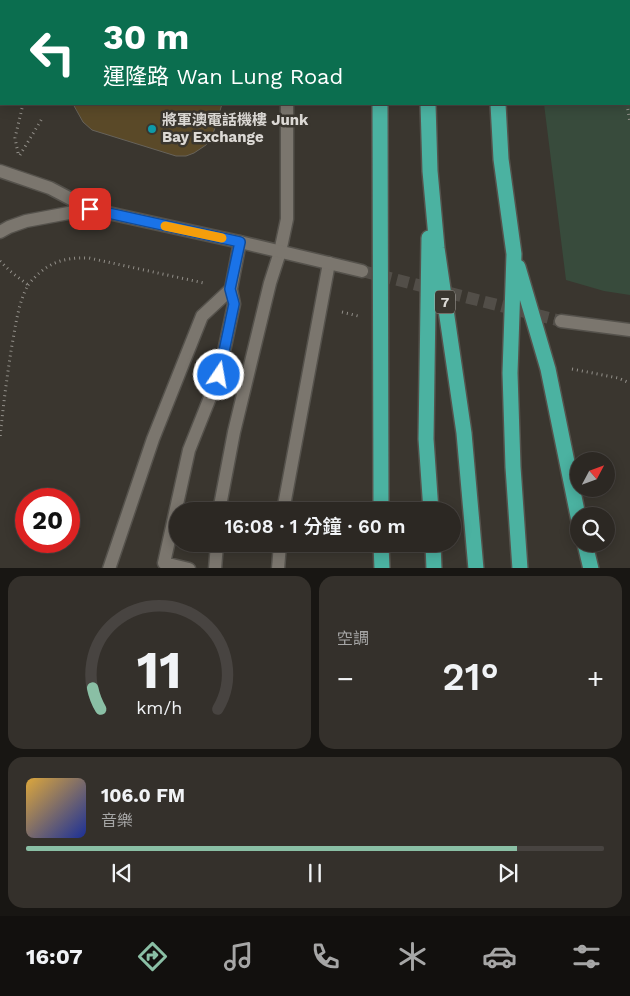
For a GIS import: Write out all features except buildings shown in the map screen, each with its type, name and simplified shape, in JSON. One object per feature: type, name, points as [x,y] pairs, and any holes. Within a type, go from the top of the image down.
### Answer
[{"type":"highway","points":[[380,105],[381,502]]},
{"type":"highway","name":"7","points":[[428,105],[430,171],[438,248],[464,433],[476,568]]},
{"type":"highway","points":[[498,105],[501,159],[514,254],[548,369],[576,507]]},
{"type":"highway","points":[[430,171],[426,439],[430,502]]},
{"type":"highway","points":[[514,254],[510,373],[513,467],[520,568]]},
{"type":"highway","points":[[381,552],[382,568]]},
{"type":"highway","points":[[433,552],[434,568]]},
{"type":"highway","points":[[586,552],[591,568]]},
{"type":"street","points":[[221,502],[234,432],[287,218],[286,105]]},
{"type":"street","points":[[0,170],[50,188],[90,209],[362,271]]},
{"type":"street","points":[[0,232],[26,221],[90,209]]},
{"type":"street","points":[[189,568],[164,563],[189,450],[219,375],[234,304],[230,289],[240,242]]},
{"type":"street","points":[[285,502],[328,263]]},
{"type":"street","points":[[109,568],[153,439],[202,316],[230,289]]},
{"type":"street","points":[[562,321],[630,330]]},
{"type":"street","points":[[215,568],[216,552]]},
{"type":"street","points":[[278,568],[279,552]]},
{"type":"path","points":[[19,158],[15,138],[23,105]]},
{"type":"path","points":[[628,105],[630,123]]},
{"type":"path","points":[[0,438],[6,384],[21,298],[36,274],[48,266],[60,260],[89,258],[230,289]]},
{"type":"path","points":[[0,261],[28,285]]},
{"type":"path","points":[[320,308],[361,316]]},
{"type":"path","points":[[569,368],[618,378],[630,383]]},
{"type":"green space","points":[[544,105],[630,105],[630,295],[604,291],[566,280]]},
{"type":"tunnel","points":[[362,271],[561,321]]},
{"type":"slow traffic","points":[[165,226],[222,238]]},
{"type":"place","name":"將軍澳電話機樓 Junk Bay Exchange","points":[[152,129]]},
{"type":"route","points":[[90,209],[240,242],[230,289],[234,304],[219,375]]}]
